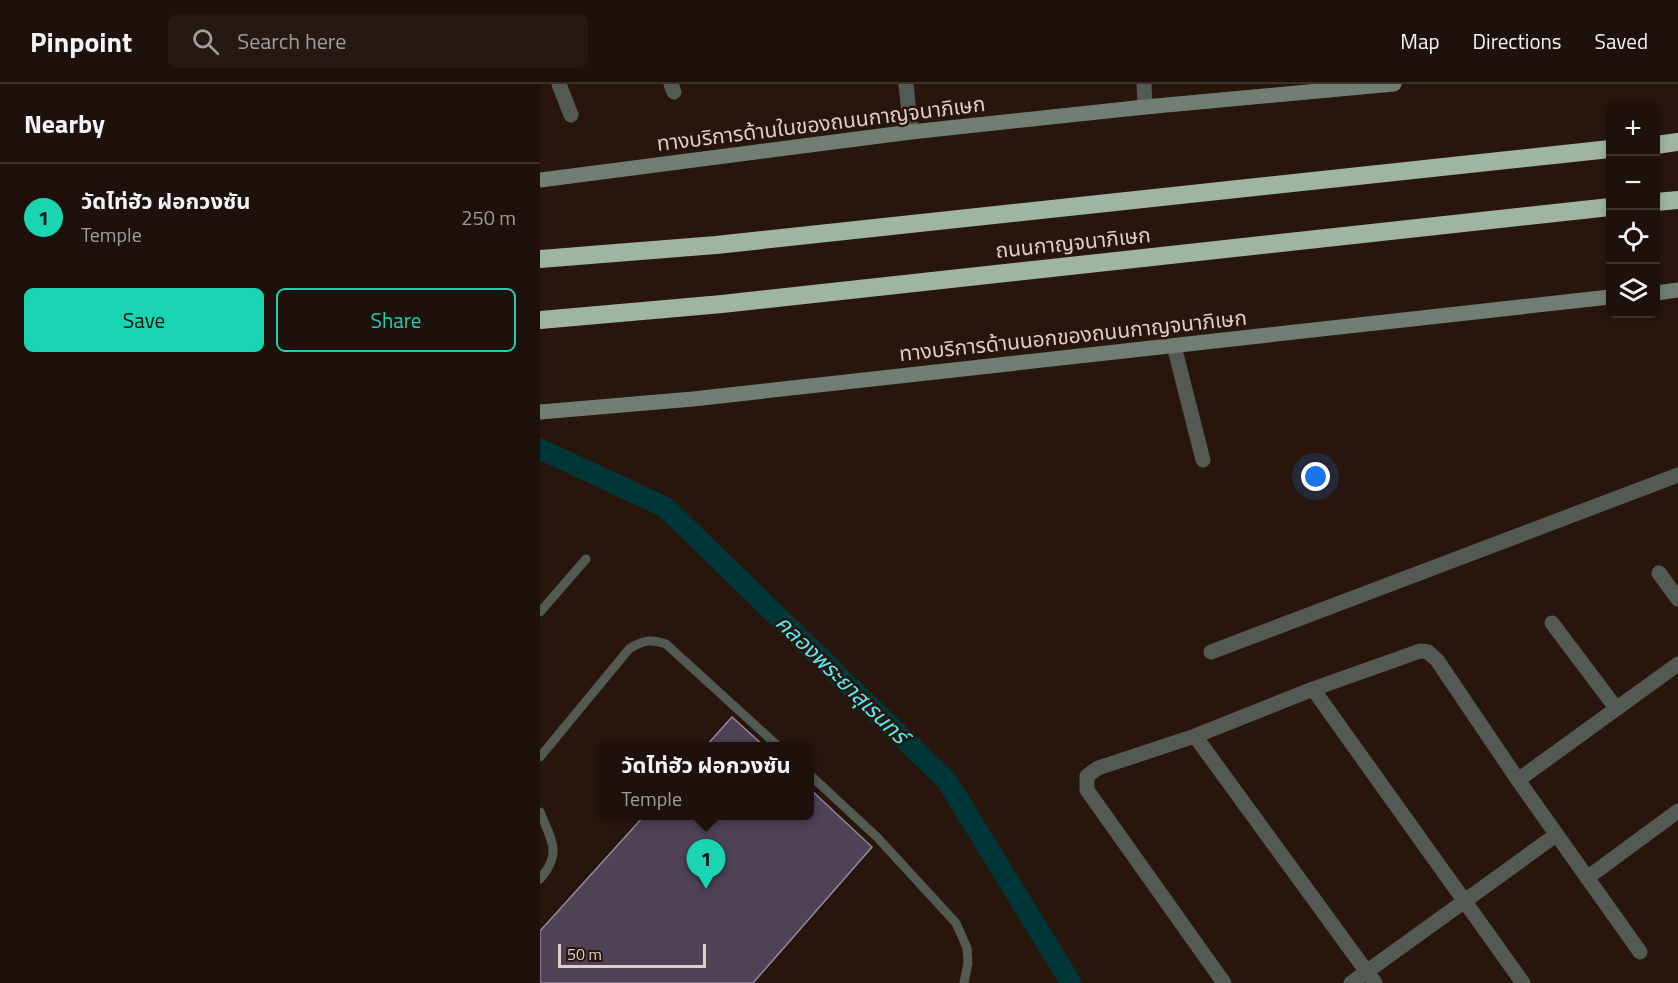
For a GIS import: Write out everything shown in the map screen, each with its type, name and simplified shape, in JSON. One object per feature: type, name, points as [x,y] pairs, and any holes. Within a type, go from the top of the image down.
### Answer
[{"type":"highway","points":[[1660,144],[1678,142]]},
{"type":"highway","name":"ถนนกาญจนาภิเษก","points":[[540,259],[716,245],[1606,150]]},
{"type":"highway","points":[[1660,202],[1678,200]]},
{"type":"highway","name":"ถนนกาญจนาภิเษก","points":[[540,320],[734,303],[1606,208]]},
{"type":"main road","name":"ทางบริการด้านในของถนนกาญจนาภิเษก","points":[[540,180],[911,132],[1394,84]]},
{"type":"main road","points":[[1660,292],[1678,290]]},
{"type":"main road","name":"ทางบริการด้านนอกของถนนกาญจนาภิเษก","points":[[540,412],[693,399],[1606,298]]},
{"type":"street","points":[[559,84],[571,115]]},
{"type":"street","points":[[906,84],[911,132]]},
{"type":"street","points":[[1144,84],[1145,107]]},
{"type":"street","points":[[540,175],[557,178]]},
{"type":"street","points":[[1174,346],[1203,460]]},
{"type":"street","points":[[1211,652],[1678,476]]},
{"type":"street","points":[[1659,573],[1678,598]]},
{"type":"street","points":[[1552,623],[1616,708]]},
{"type":"street","points":[[1224,983],[1087,790],[1088,776],[1098,768],[1195,736],[1313,689],[1420,651],[1428,652],[1437,660],[1556,835],[1640,952]]},
{"type":"street","points":[[1518,780],[1678,664]]},
{"type":"street","points":[[1313,689],[1523,983]]},
{"type":"street","points":[[1195,736],[1371,977]]},
{"type":"street","points":[[1587,878],[1678,811]]},
{"type":"street","points":[[1351,983],[1371,977],[1466,901],[1556,835]]},
{"type":"lane","points":[[540,612],[586,559]]},
{"type":"lane","points":[[540,757],[629,649],[641,641],[651,640],[666,644],[773,742]]},
{"type":"lane","points":[[814,779],[877,837],[956,923],[967,948],[968,963],[964,983]]},
{"type":"lane","points":[[540,812],[554,847],[550,867],[540,879]]},
{"type":"building","points":[[732,717],[760,742],[710,742]]},
{"type":"building","points":[[814,793],[872,847],[753,983],[540,983],[540,931],[640,820],[814,820]]},
{"type":"waterway","name":"คลองพระยาสุเรนทร์","points":[[540,449],[665,507],[947,781],[1071,983]]},
{"type":"place","name":"วัดไท่ฮัว ฝอกวงซัน","points":[[706,889]]}]
